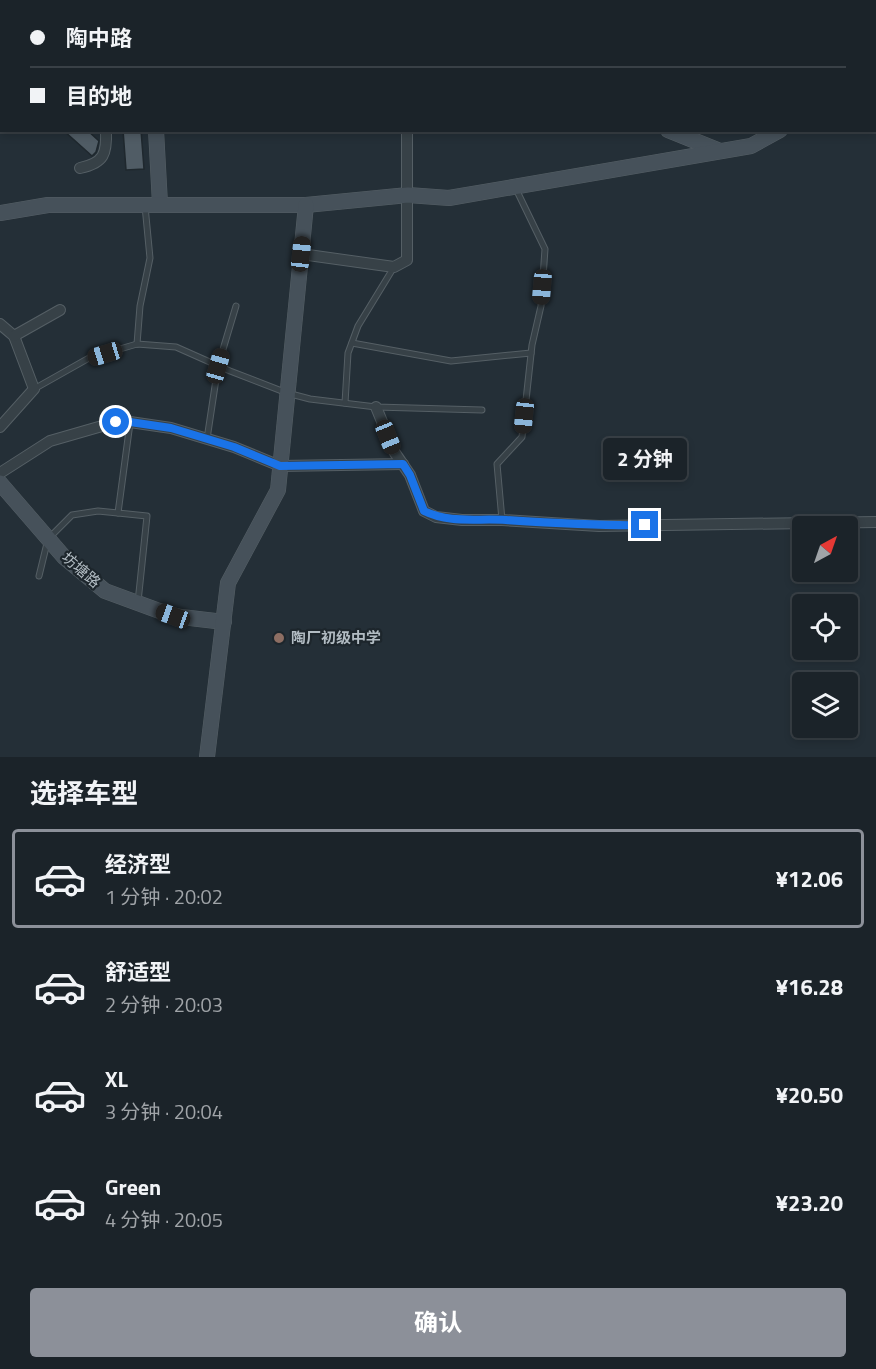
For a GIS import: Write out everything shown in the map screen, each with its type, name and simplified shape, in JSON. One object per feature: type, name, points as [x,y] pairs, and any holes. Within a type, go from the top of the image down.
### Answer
[{"type":"street","points":[[80,168],[92,165],[103,156],[107,146],[106,132]]},
{"type":"street","points":[[152,204],[156,132]]},
{"type":"street","points":[[301,254],[394,267],[407,260],[407,132]]},
{"type":"street","points":[[673,132],[720,151]]},
{"type":"street","points":[[0,213],[48,205],[306,205],[408,195],[449,198],[751,146],[776,132]]},
{"type":"street","points":[[207,757],[228,583],[278,490],[306,205]]},
{"type":"street","points":[[14,336],[60,310]]},
{"type":"street","points":[[0,324],[14,336],[34,389],[0,427]]},
{"type":"street","points":[[376,407],[395,453],[410,475],[424,511],[436,517],[599,526],[876,522]]},
{"type":"street","points":[[0,473],[50,441],[116,422],[171,428],[234,447],[280,466],[403,464]]},
{"type":"street","name":"坊塘路","points":[[0,483],[64,557],[105,591],[173,616],[224,622]]},
{"type":"lane","points":[[502,520],[497,464],[522,437],[531,353],[541,306],[545,249],[515,187]]},
{"type":"lane","points":[[137,344],[140,306],[150,258],[152,204]]},
{"type":"lane","points":[[345,403],[348,352],[358,326],[394,267]]},
{"type":"lane","points":[[207,439],[218,366],[236,306]]},
{"type":"lane","points":[[352,343],[451,361],[531,353]]},
{"type":"lane","points":[[34,389],[89,358],[137,344],[176,347],[287,393],[310,399],[376,407],[482,410]]},
{"type":"lane","points":[[118,513],[130,422]]},
{"type":"lane","points":[[39,576],[48,538],[72,515],[98,511],[147,516],[138,603]]},
{"type":"building","points":[[65,132],[89,132],[99,141],[96,152],[92,156]]},
{"type":"building","points":[[123,132],[141,132],[144,169],[126,170]]},
{"type":"place","name":"陶厂初级中学","points":[[279,638]]},
{"type":"route","points":[[116,422],[171,428],[234,447],[280,466],[403,464],[410,475],[424,511],[436,517],[599,526],[645,525]]}]
